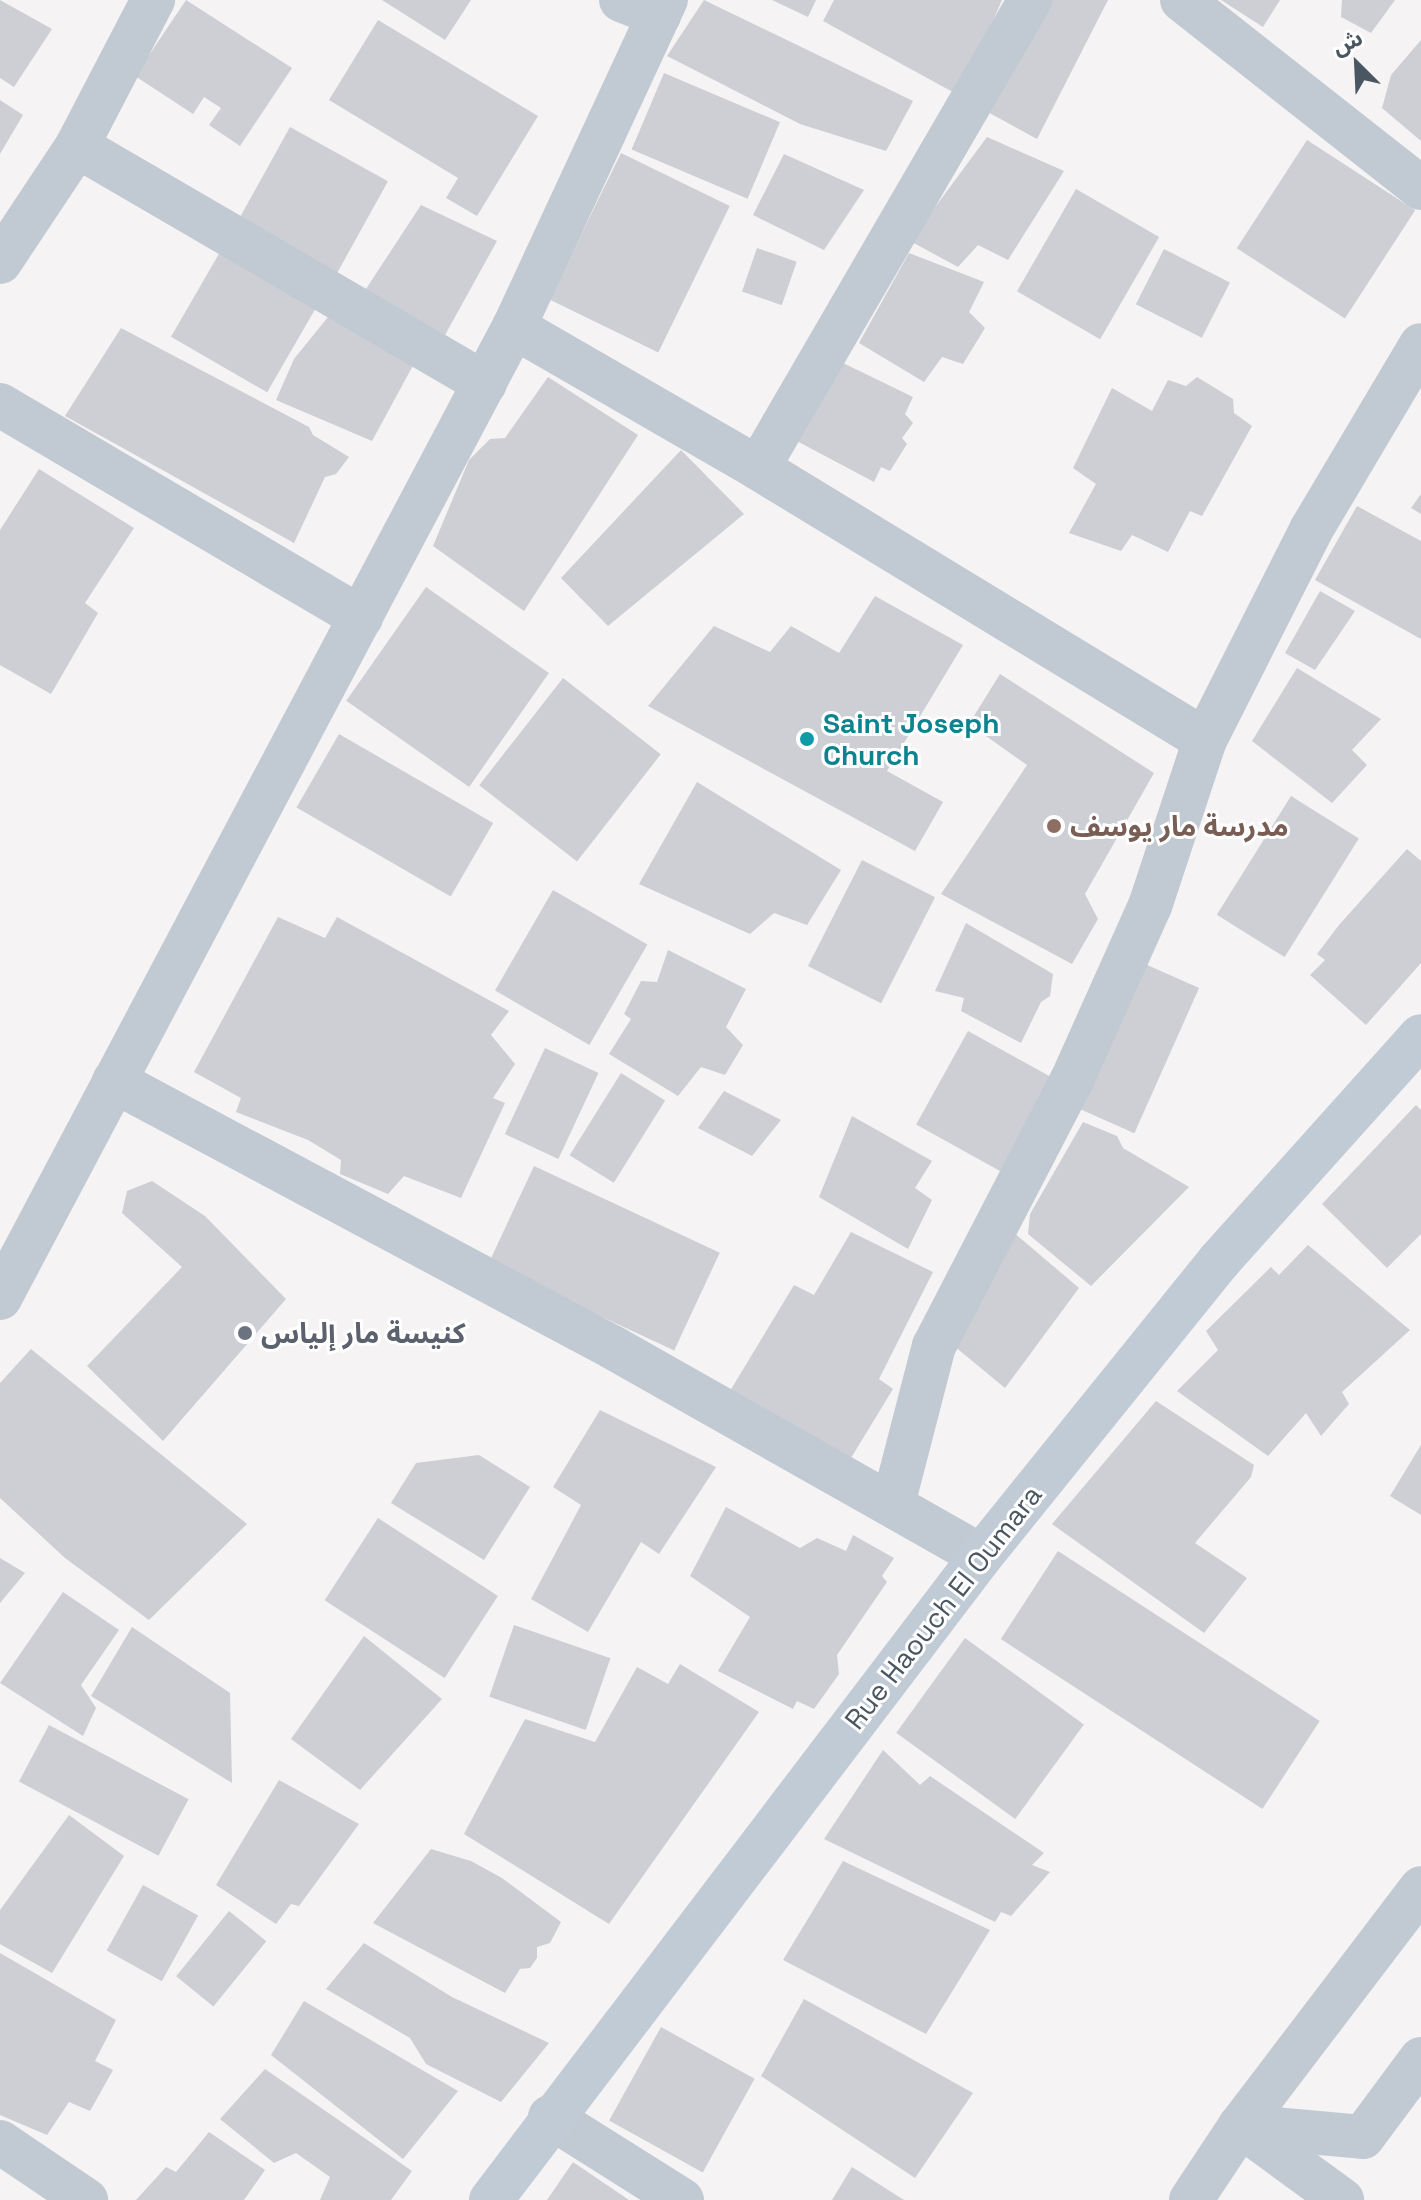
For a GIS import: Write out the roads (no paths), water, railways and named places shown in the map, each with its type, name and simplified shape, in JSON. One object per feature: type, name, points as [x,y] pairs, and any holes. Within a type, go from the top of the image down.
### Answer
[{"type":"main road","name":"Rue Haouch El Oumara","points":[[491,2200],[550,2117],[981,1556],[1219,1261],[1421,1036]]},
{"type":"street","points":[[0,262],[77,146],[153,0]]},
{"type":"street","points":[[758,468],[1030,0]]},
{"type":"street","points":[[1182,0],[1421,188]]},
{"type":"street","points":[[0,1298],[514,327],[649,5]]},
{"type":"street","points":[[77,146],[485,383]]},
{"type":"street","points":[[514,327],[758,468],[1205,740]]},
{"type":"street","points":[[893,1504],[934,1346],[1072,1080],[1150,906],[1205,740],[1311,530],[1421,345]]},
{"type":"street","points":[[0,405],[361,618]]},
{"type":"street","points":[[114,1081],[893,1504],[981,1556]]},
{"type":"street","points":[[1191,2200],[1240,2126],[1421,1888]]},
{"type":"street","points":[[1240,2126],[1363,2137],[1421,2059]]},
{"type":"street","points":[[550,2117],[682,2200]]},
{"type":"street","points":[[1240,2126],[1342,2200]]},
{"type":"street","points":[[0,2142],[86,2200]]},
{"type":"place","name":"Saint Joseph Church","points":[[807,739]]},
{"type":"place","name":"مدرسة مار يوسف","points":[[1054,826]]},
{"type":"place","name":"كنيسة مار إلياس","points":[[245,1333]]}]
